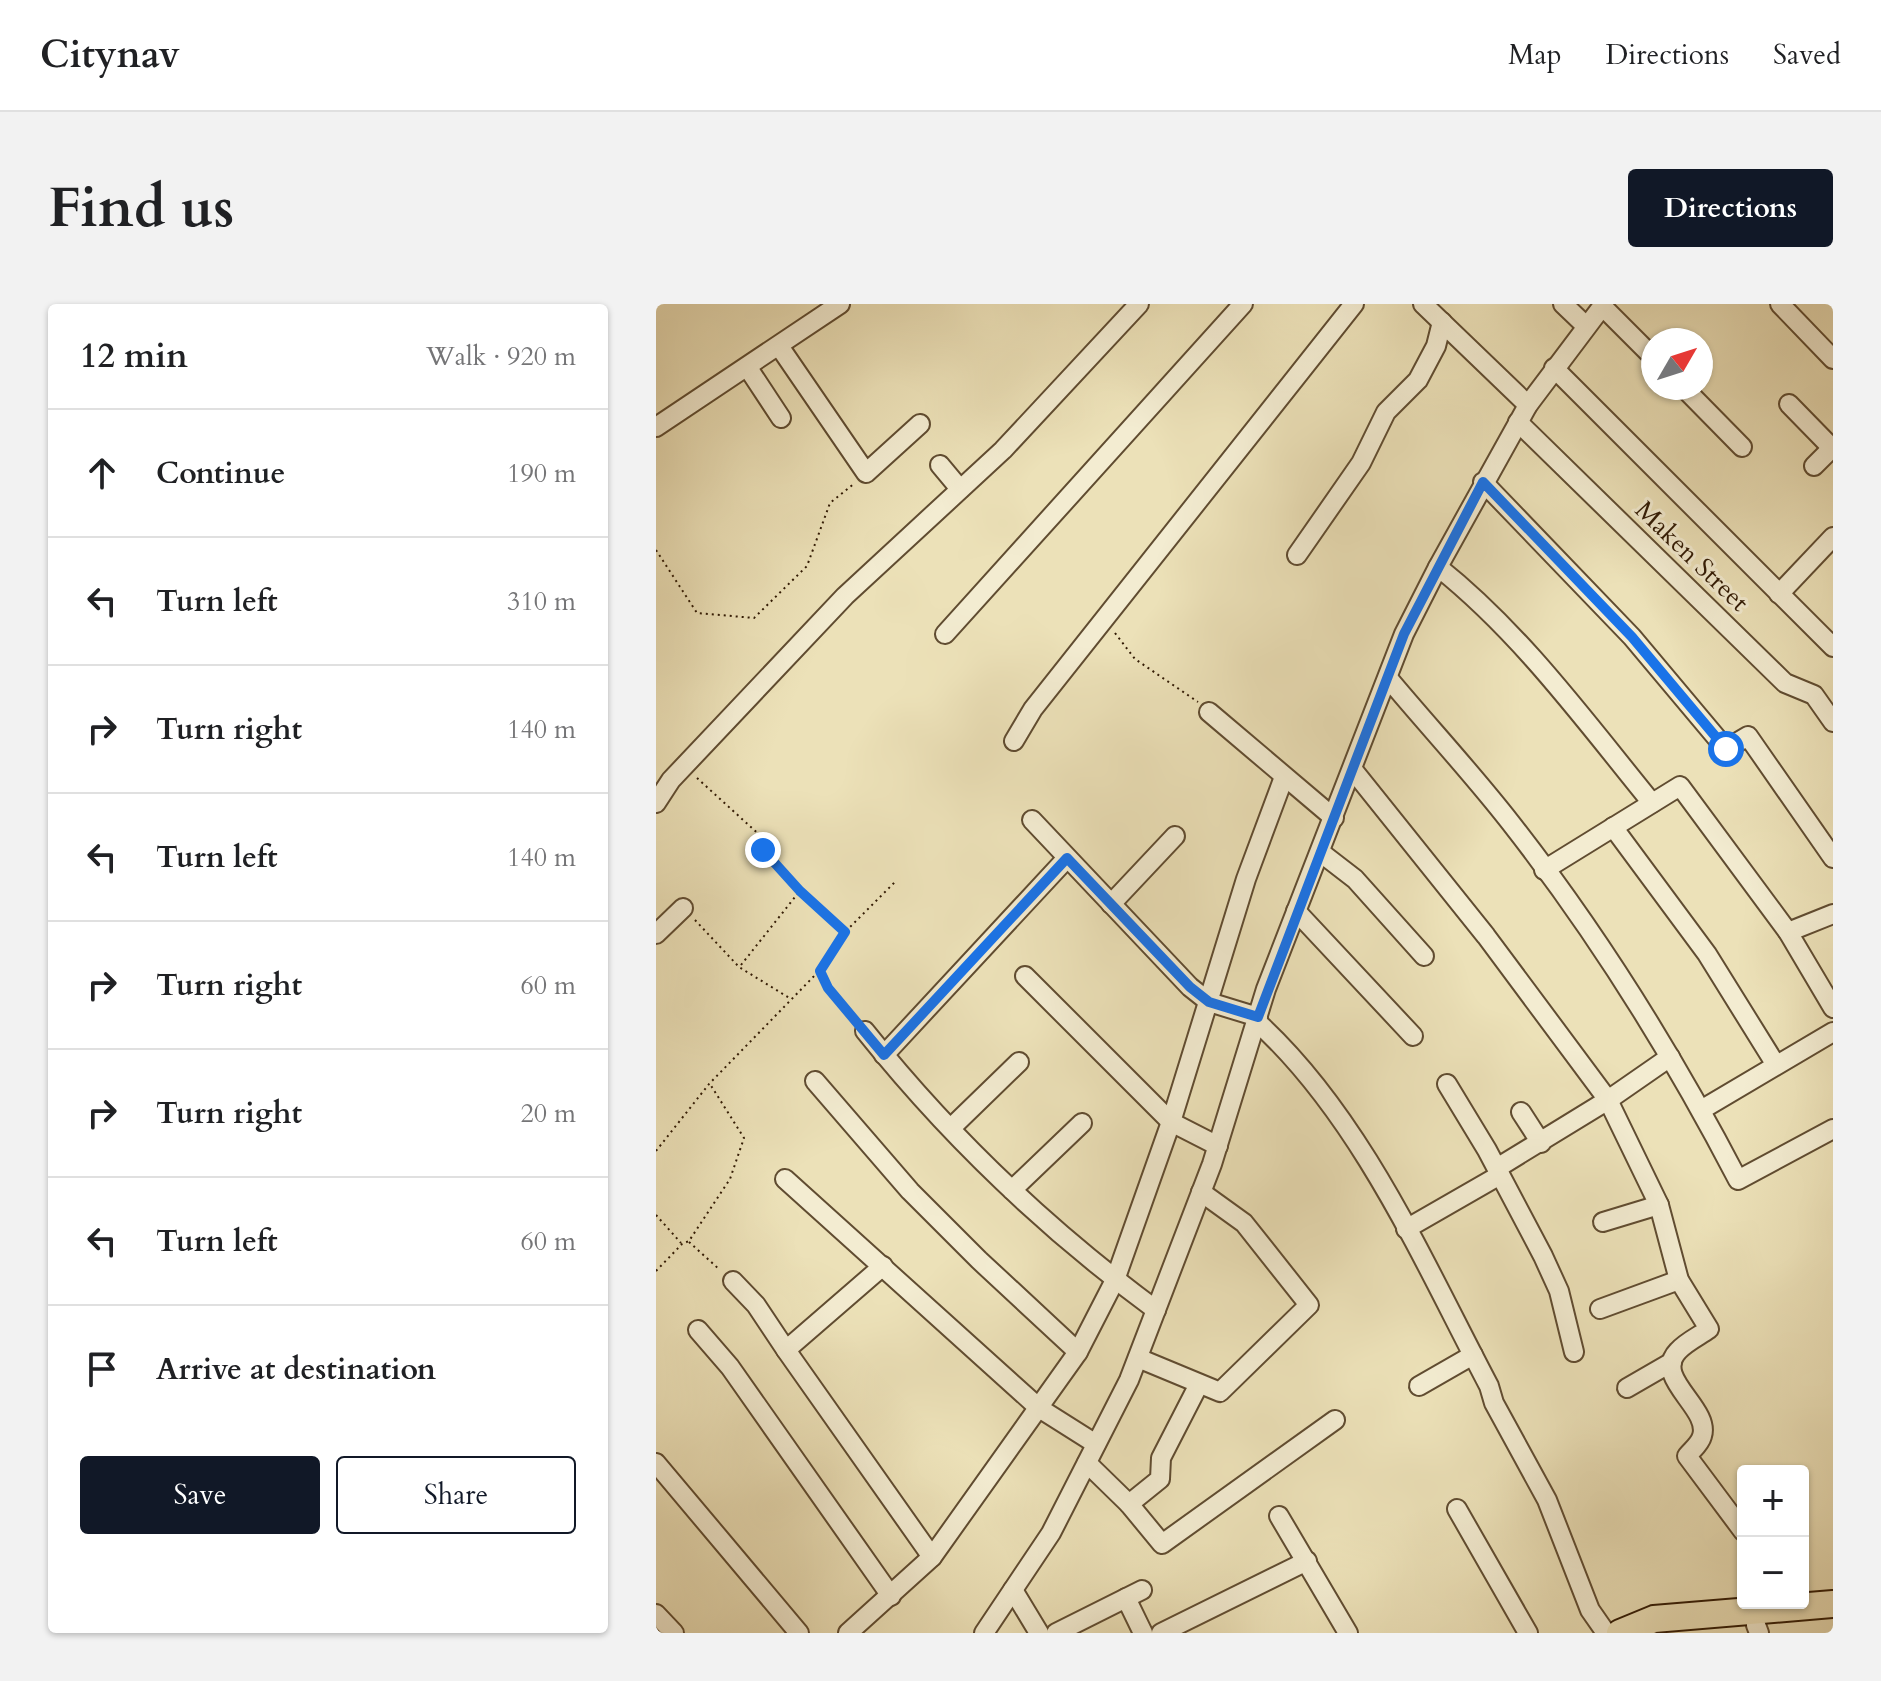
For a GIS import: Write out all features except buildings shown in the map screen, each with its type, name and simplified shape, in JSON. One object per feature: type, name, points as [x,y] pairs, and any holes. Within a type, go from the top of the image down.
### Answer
[{"type":"highway","points":[[1809,1605],[1833,1604]]},
{"type":"highway","points":[[1620,1633],[1654,1619],[1758,1609]]},
{"type":"highway","points":[[1675,1633],[1758,1629],[1833,1618]]},
{"type":"street","points":[[656,427],[840,304]]},
{"type":"street","points":[[656,803],[682,770],[845,596],[1003,450],[1139,304]]},
{"type":"street","points":[[945,634],[1243,304]]},
{"type":"street","points":[[1014,741],[1033,709],[1354,304]]},
{"type":"street","points":[[1423,304],[1528,405]]},
{"type":"street","points":[[1563,304],[1586,326]]},
{"type":"street","points":[[1780,304],[1830,350]]},
{"type":"street","points":[[984,1633],[1051,1533],[1138,1358],[1218,1146],[1257,1019],[1296,911],[1388,678],[1438,567],[1528,405],[1603,305],[1641,345]]},
{"type":"street","points":[[1297,555],[1361,463],[1386,412],[1418,380],[1436,346],[1442,322]]},
{"type":"street","points":[[779,346],[866,473],[920,424]]},
{"type":"street","points":[[748,368],[781,418]]},
{"type":"street","points":[[1554,368],[1833,647]]},
{"type":"street","points":[[1696,400],[1742,447]]},
{"type":"street","points":[[1789,404],[1833,448],[1814,466]]},
{"type":"street","name":"Maken Street","points":[[1518,422],[1785,683],[1814,695],[1833,722]]},
{"type":"street","points":[[940,465],[960,489]]},
{"type":"street","points":[[1483,482],[1632,637],[1726,749],[1748,736],[1833,858]]},
{"type":"street","points":[[1779,594],[1833,537]]},
{"type":"street","points":[[1438,567],[1474,596],[1551,680],[1652,803]]},
{"type":"street","points":[[1388,678],[1510,822],[1544,870],[1670,1057],[1738,1180],[1833,1129]]},
{"type":"street","points":[[1209,712],[1334,818]]},
{"type":"street","points":[[1353,770],[1486,936],[1608,1100],[1659,1205],[1679,1280],[1709,1329],[1678,1351],[1672,1362],[1627,1388]]},
{"type":"street","points":[[848,1633],[932,1557],[1078,1352],[1115,1280],[1171,1122],[1246,879],[1284,777]]},
{"type":"street","points":[[1544,870],[1680,786],[1788,932],[1833,1008]]},
{"type":"street","points":[[1032,820],[1209,1002],[1257,1019],[1328,1101],[1406,1229],[1473,1355],[1494,1403],[1547,1500],[1590,1610],[1606,1633]]},
{"type":"street","points":[[1613,827],[1707,954],[1776,1065]]},
{"type":"street","points":[[1111,904],[1175,836]]},
{"type":"street","points":[[1320,852],[1355,879],[1424,956]]},
{"type":"street","points":[[884,1055],[1067,858]]},
{"type":"street","points":[[656,934],[683,908]]},
{"type":"street","points":[[1296,911],[1413,1036]]},
{"type":"street","points":[[1788,932],[1833,914]]},
{"type":"street","points":[[1025,976],[1171,1122],[1218,1146]]},
{"type":"street","points":[[865,1031],[1012,1190],[1115,1280],[1156,1310]]},
{"type":"street","points":[[1701,1110],[1833,1032]]},
{"type":"street","points":[[1406,1229],[1498,1172],[1670,1057]]},
{"type":"street","points":[[952,1127],[1019,1062]]},
{"type":"street","points":[[815,1081],[910,1191],[1078,1352]]},
{"type":"street","points":[[1447,1084],[1498,1172],[1559,1291],[1574,1352]]},
{"type":"street","points":[[1521,1112],[1541,1143]]},
{"type":"street","points":[[1012,1190],[1082,1123]]},
{"type":"street","points":[[785,1179],[1039,1408],[1096,1444]]},
{"type":"street","points":[[1138,1358],[1220,1392],[1309,1305],[1244,1223],[1201,1192]]},
{"type":"street","points":[[1603,1222],[1659,1205]]},
{"type":"street","points":[[786,1350],[883,1266]]},
{"type":"street","points":[[1600,1309],[1679,1280]]},
{"type":"street","points":[[733,1281],[756,1305],[932,1557]]},
{"type":"street","points":[[698,1330],[749,1392],[891,1596]]},
{"type":"street","points":[[1419,1386],[1473,1355]]},
{"type":"street","points":[[1672,1362],[1674,1377],[1703,1425],[1700,1440],[1687,1456],[1737,1523]]},
{"type":"street","points":[[1129,1504],[1160,1479],[1161,1458],[1199,1384]]},
{"type":"street","points":[[1087,1463],[1129,1504],[1162,1544],[1335,1420]]},
{"type":"street","points":[[656,1463],[799,1633]]},
{"type":"street","points":[[1457,1509],[1528,1633]]},
{"type":"street","points":[[1279,1516],[1348,1633]]},
{"type":"street","points":[[1161,1633],[1307,1561]]},
{"type":"street","points":[[1013,1590],[1039,1633]]},
{"type":"street","points":[[1056,1633],[1134,1594],[1143,1633]]},
{"type":"street","points":[[656,1614],[674,1633]]},
{"type":"path","points":[[656,550],[697,613],[754,618],[807,566],[830,503],[866,473]]},
{"type":"path","points":[[1104,619],[1135,659],[1209,712]]},
{"type":"path","points":[[682,770],[704,783],[764,839],[763,850],[800,891],[845,932]]},
{"type":"path","points":[[656,1151],[709,1084],[820,971],[845,932],[895,882]]},
{"type":"path","points":[[739,967],[800,891]]},
{"type":"path","points":[[683,908],[739,967],[792,1000]]},
{"type":"path","points":[[820,971],[828,988],[865,1031]]},
{"type":"path","points":[[656,1271],[682,1244],[689,1241],[730,1179],[744,1138],[709,1084]]},
{"type":"path","points":[[656,1215],[682,1244]]},
{"type":"path","points":[[689,1241],[733,1281]]},
{"type":"route","points":[[763,850],[800,891],[845,932],[820,971],[828,988],[848,1008],[884,1055],[1067,858],[1190,987],[1209,1002],[1258,1017],[1266,989],[1404,634],[1483,482],[1554,552],[1632,637],[1726,749]]}]
